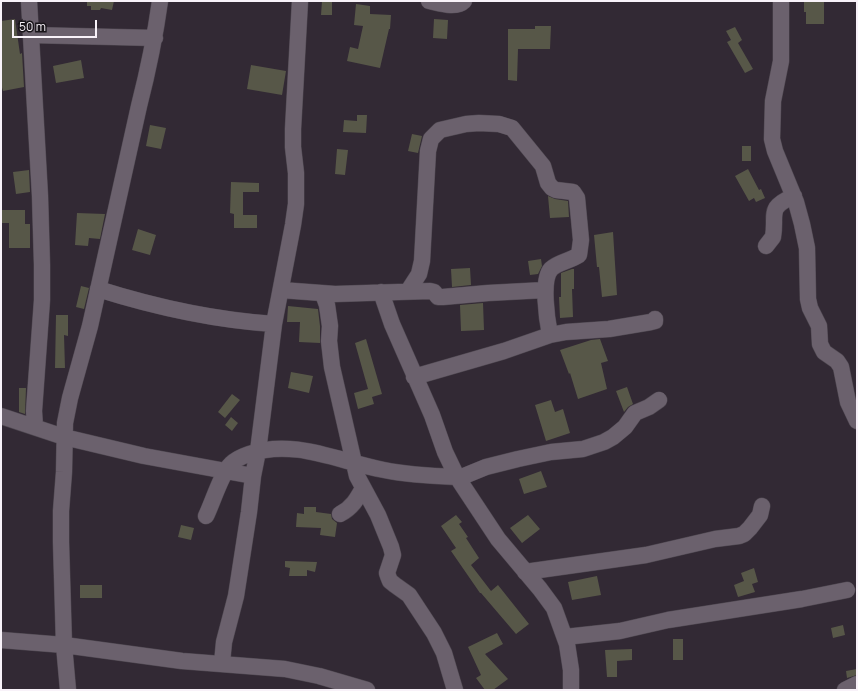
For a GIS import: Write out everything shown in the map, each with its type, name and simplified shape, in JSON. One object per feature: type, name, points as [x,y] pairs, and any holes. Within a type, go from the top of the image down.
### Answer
[{"type":"street","points":[[29,1],[33,96],[40,196],[42,265],[42,300],[34,411],[35,427]]},
{"type":"street","points":[[68,690],[64,645],[61,511],[64,472],[65,423],[70,398],[90,326],[155,38],[160,1]]},
{"type":"street","points":[[222,663],[224,642],[236,596],[258,451],[274,324],[290,246],[296,204],[293,124],[300,1]]},
{"type":"street","points":[[429,1],[458,5],[464,1]]},
{"type":"street","points":[[781,1],[781,61],[772,108],[772,139],[775,151],[794,196],[806,239],[807,290],[810,308],[819,326],[820,344],[828,355],[837,361],[841,367],[848,402],[857,421]]},
{"type":"street","points":[[31,35],[155,38]]},
{"type":"street","points":[[408,291],[418,274],[422,261],[426,172],[430,141],[438,131],[466,124],[488,123],[499,124],[512,128],[543,166],[548,183],[552,188],[556,190],[573,192],[577,198],[581,240],[579,255],[557,264],[551,269],[548,275],[546,290],[547,317],[550,335]]},
{"type":"street","points":[[766,246],[773,237],[776,208],[784,200],[794,196]]},
{"type":"street","points":[[98,289],[128,298],[214,318],[274,324]]},
{"type":"street","points":[[281,290],[323,294],[433,291],[438,297],[443,298],[488,293],[546,290]]},
{"type":"street","points":[[381,292],[392,324],[432,415],[457,477],[498,539],[554,608],[570,654],[571,690]]},
{"type":"street","points":[[323,294],[327,305],[330,326],[329,341],[332,367],[356,476],[378,515],[393,555],[387,573],[389,579],[394,585],[409,595],[437,637],[456,690]]},
{"type":"street","points":[[414,377],[504,351],[550,335],[566,332],[609,329],[651,322],[655,319]]},
{"type":"street","points":[[206,516],[230,465],[235,460],[258,451],[279,449],[303,451],[398,473],[457,477],[464,476],[486,467],[518,459],[551,452],[583,449],[601,444],[617,434],[635,413],[649,407],[659,400]]},
{"type":"street","points":[[1,416],[64,437],[144,456],[253,476]]},
{"type":"street","points":[[340,514],[348,510],[355,502],[363,488]]},
{"type":"street","points":[[525,572],[646,555],[715,539],[739,536],[744,534],[760,515],[762,506]]},
{"type":"street","points":[[565,637],[616,632],[668,620],[802,599],[847,590]]},
{"type":"street","points":[[1,640],[64,645],[162,659],[285,669],[304,672],[366,690]]},
{"type":"street","points":[[845,690],[857,684]]},
{"type":"building","points":[[87,1],[114,1],[112,10],[101,8],[100,10],[91,10],[91,6],[87,6]]},
{"type":"building","points":[[322,1],[332,1],[332,15],[321,15]]},
{"type":"building","points":[[824,1],[824,24],[806,24],[804,2]]},
{"type":"building","points":[[356,4],[370,6],[370,14],[391,15],[390,29],[380,68],[347,61],[350,47],[358,49],[363,26],[354,25]]},
{"type":"building","points":[[15,19],[20,54],[22,53],[24,87],[3,91],[1,84],[1,21]]},
{"type":"building","points":[[434,19],[448,20],[447,39],[433,38]]},
{"type":"building","points":[[535,26],[551,26],[550,49],[518,49],[517,81],[508,80],[508,29],[535,29]]},
{"type":"building","points":[[735,27],[742,40],[738,43],[753,69],[745,73],[727,42],[731,40],[726,31]]},
{"type":"building","points":[[81,60],[84,78],[56,83],[53,66]]},
{"type":"building","points":[[251,65],[286,71],[282,95],[247,89]]},
{"type":"building","points":[[357,115],[367,115],[366,133],[343,132],[344,120],[357,121]]},
{"type":"building","points":[[150,125],[166,128],[161,149],[146,146]]},
{"type":"building","points":[[412,134],[422,136],[418,153],[408,151]]},
{"type":"building","points":[[742,146],[751,146],[751,161],[742,161]]},
{"type":"building","points":[[337,149],[348,150],[345,175],[335,174]]},
{"type":"building","points":[[748,169],[765,198],[756,202],[754,198],[749,201],[735,176]]},
{"type":"building","points":[[29,170],[30,192],[16,194],[13,172]]},
{"type":"building","points":[[231,182],[259,183],[259,192],[243,192],[243,215],[257,215],[257,228],[234,228],[234,214],[230,213]]},
{"type":"building","points":[[548,196],[555,199],[568,201],[569,217],[550,218]]},
{"type":"building","points":[[1,210],[25,210],[25,224],[30,224],[30,248],[9,248],[9,223],[1,223]]},
{"type":"building","points":[[77,213],[105,214],[100,239],[89,238],[88,246],[75,245]]},
{"type":"building","points":[[138,229],[156,235],[150,255],[132,250]]},
{"type":"building","points":[[613,232],[617,295],[602,297],[594,235]]},
{"type":"building","points":[[541,259],[542,266],[538,274],[530,275],[528,261]]},
{"type":"building","points":[[470,268],[471,285],[452,287],[451,269]]},
{"type":"building","points":[[574,269],[574,289],[572,289],[573,317],[560,318],[559,297],[561,297],[561,273]]},
{"type":"building","points":[[81,286],[89,288],[84,309],[76,307]]},
{"type":"building","points":[[483,303],[484,330],[461,331],[460,305]]},
{"type":"building","points":[[288,306],[318,309],[320,343],[299,342],[300,322],[287,322]]},
{"type":"building","points":[[56,315],[68,315],[68,336],[64,335],[65,368],[55,368]]},
{"type":"building","points":[[366,339],[382,394],[372,397],[374,404],[358,409],[354,393],[368,389],[355,343]]},
{"type":"building","points":[[600,339],[608,361],[601,363],[607,389],[578,399],[570,373],[569,374],[560,350],[591,340]]},
{"type":"building","points":[[291,372],[313,376],[309,393],[288,388]]},
{"type":"building","points":[[627,387],[633,404],[624,412],[616,391]]},
{"type":"building","points":[[19,388],[26,388],[25,414],[19,412]]},
{"type":"building","points":[[232,394],[240,400],[225,418],[218,412]]},
{"type":"building","points":[[551,400],[555,412],[563,409],[570,433],[546,441],[535,405]]},
{"type":"building","points":[[231,417],[238,423],[232,431],[225,425]]},
{"type":"building","points":[[541,471],[547,487],[524,494],[519,479]]},
{"type":"building","points":[[304,507],[316,507],[316,512],[331,514],[332,519],[337,523],[335,537],[320,535],[321,528],[296,527],[297,513],[304,514]]},
{"type":"building","points":[[456,515],[462,522],[459,524],[468,537],[466,538],[479,558],[471,565],[491,591],[498,585],[529,624],[516,634],[480,593],[451,551],[456,548],[441,526]]},
{"type":"building","points":[[528,515],[540,529],[522,543],[510,528]]},
{"type":"building","points":[[181,525],[194,528],[191,540],[178,537]]},
{"type":"building","points":[[285,561],[317,562],[315,572],[307,570],[307,576],[289,576],[290,568],[285,567]]},
{"type":"building","points":[[754,568],[758,582],[752,584],[755,592],[738,597],[734,585],[744,581],[741,573]]},
{"type":"building","points":[[597,576],[601,595],[572,600],[568,582]]},
{"type":"building","points":[[80,585],[102,585],[102,598],[80,598]]},
{"type":"building","points":[[843,625],[845,635],[833,638],[831,628]]},
{"type":"building","points":[[497,633],[503,644],[485,654],[508,679],[493,690],[485,690],[476,678],[481,675],[468,647]]},
{"type":"building","points":[[673,639],[683,639],[683,660],[673,660]]},
{"type":"building","points":[[632,649],[632,660],[617,661],[617,677],[607,677],[605,650]]},
{"type":"building","points":[[857,669],[857,675],[847,678],[846,671]]}]
